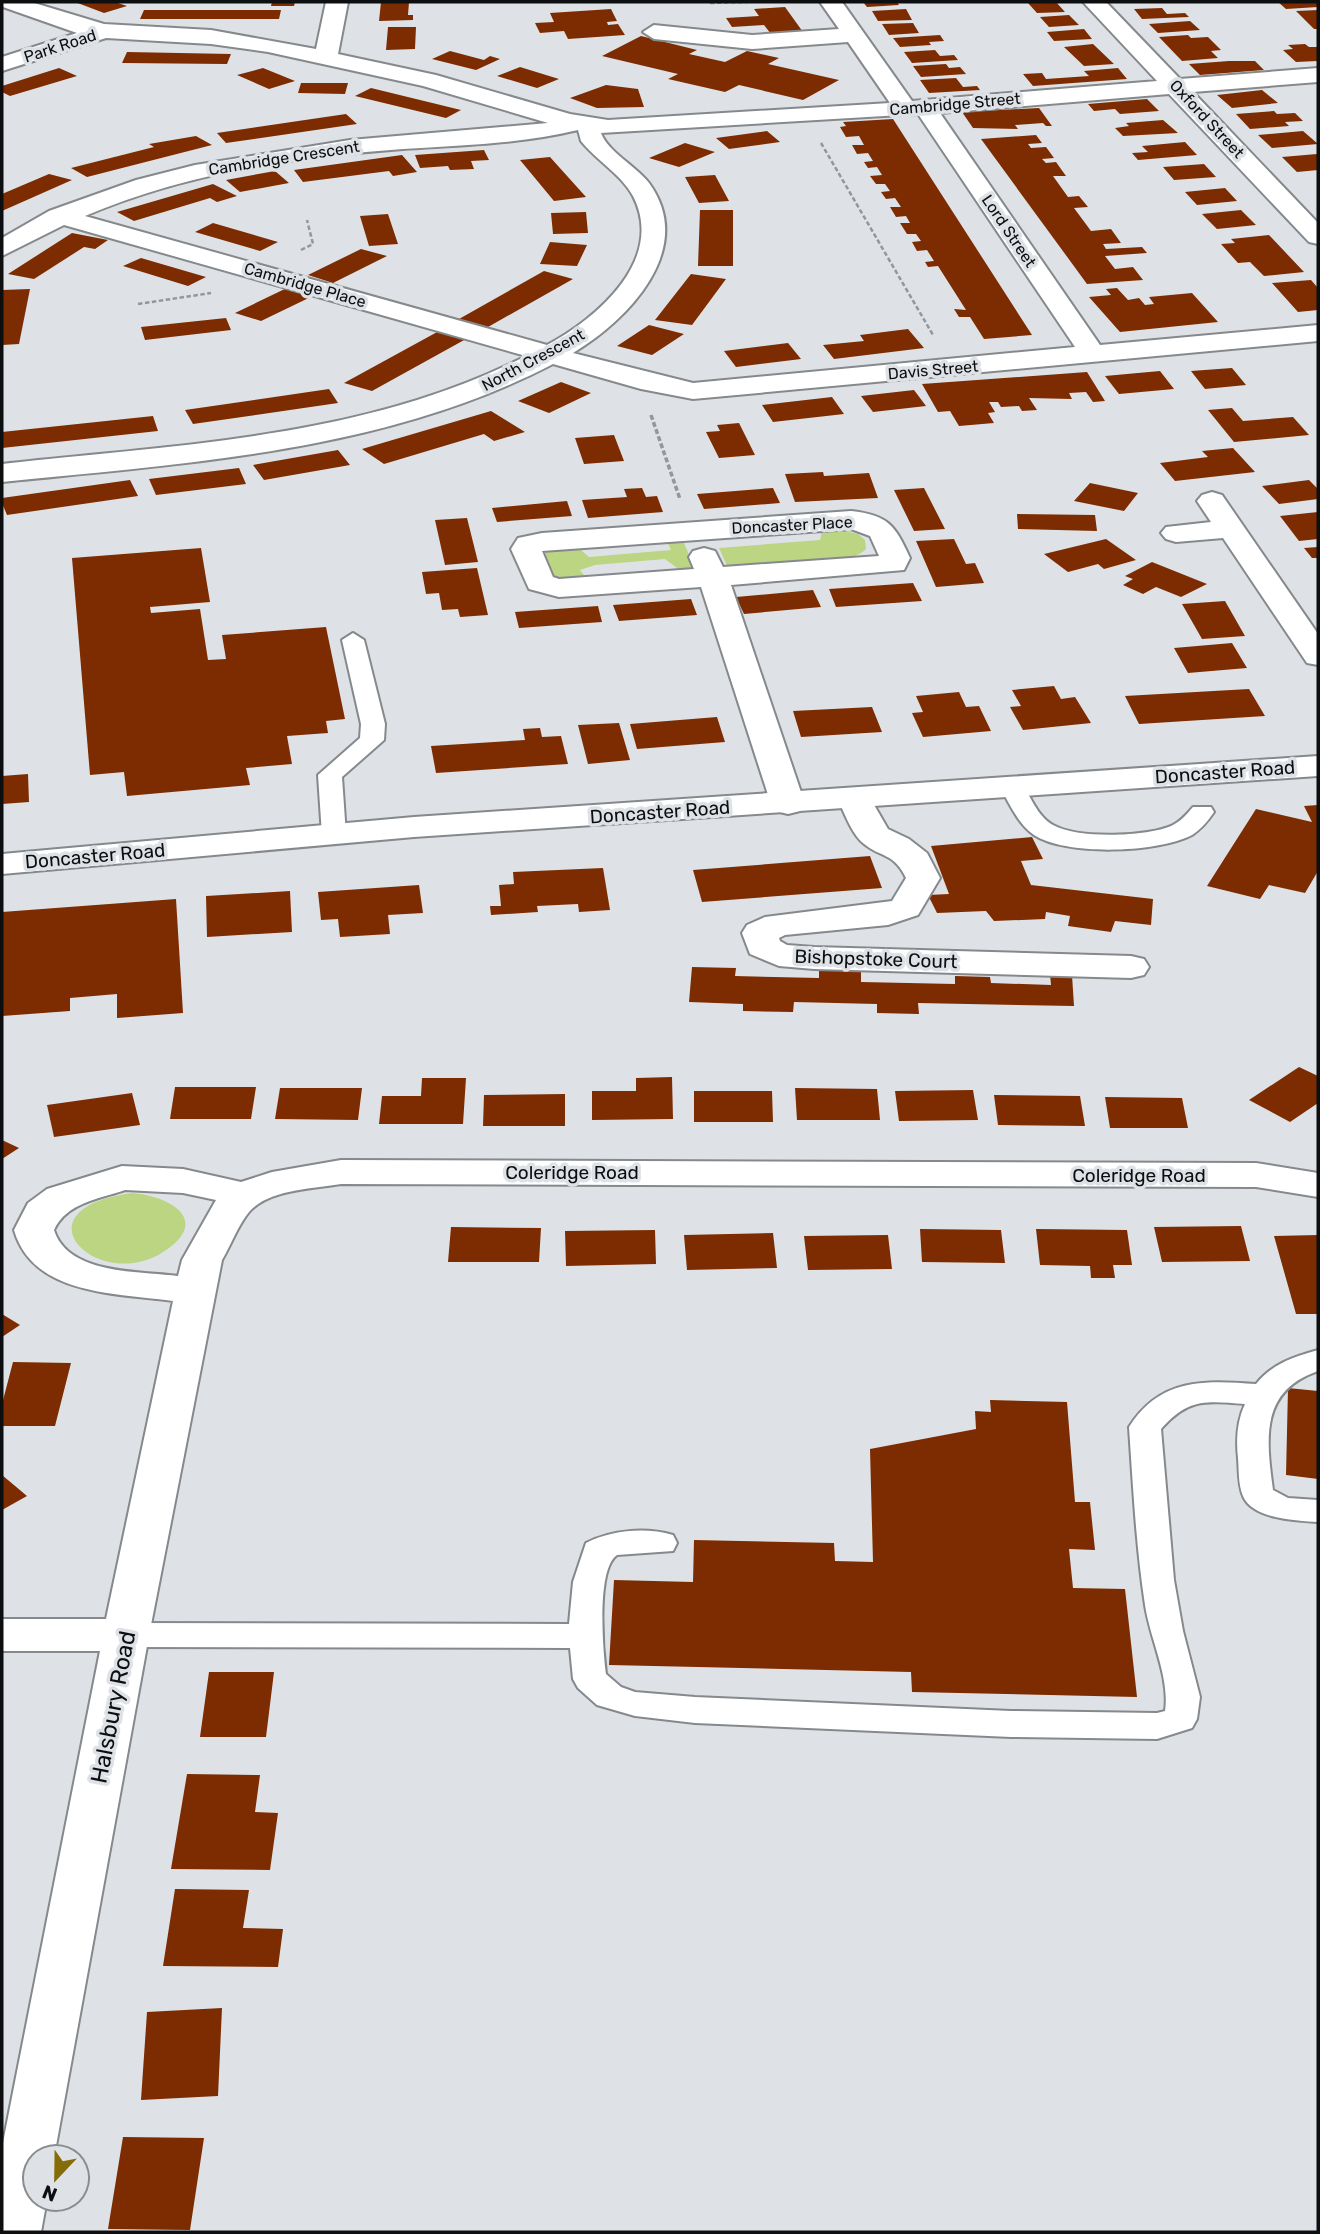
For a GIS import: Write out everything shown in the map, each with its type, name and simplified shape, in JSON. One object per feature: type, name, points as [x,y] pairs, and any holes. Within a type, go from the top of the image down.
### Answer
[{"type":"street","name":"Park Road","points":[[11,2],[85,28],[104,31]]},
{"type":"street","points":[[326,57],[337,2]]},
{"type":"street","name":"Lord Street","points":[[831,2],[914,107],[1094,356]]},
{"type":"street","name":"Oxford Street","points":[[1094,2],[1318,237]]},
{"type":"street","name":"Park Road","points":[[2,65],[104,31]]},
{"type":"street","points":[[104,31],[236,40],[326,57],[462,88],[586,125]]},
{"type":"street","points":[[654,32],[752,42],[855,35]]},
{"type":"street","name":"Cambridge Street","points":[[586,125],[647,127],[1318,75]]},
{"type":"street","name":"Cambridge Crescent","points":[[2,248],[58,216],[110,195],[231,164],[366,146],[586,125]]},
{"type":"street","name":"North Crescent","points":[[2,473],[243,448],[349,430],[449,401],[552,354],[590,330],[627,296],[643,270],[651,245],[651,210],[643,193],[626,171],[596,145],[589,136],[586,125]]},
{"type":"street","name":"Cambridge Place","points":[[58,216],[552,354]]},
{"type":"street","name":"Davis Street","points":[[552,354],[651,383],[693,391],[713,391],[1318,333]]},
{"type":"street","points":[[1212,501],[1318,656]]},
{"type":"street","name":"Doncaster Place","points":[[870,522],[881,528],[895,558],[893,564],[883,566],[714,579],[547,587],[540,583],[526,549],[529,544],[542,542],[870,522]]},
{"type":"street","points":[[1176,533],[1230,529]]},
{"type":"street","points":[[693,531],[714,579],[788,804]]},
{"type":"street","name":"Doncaster Road","points":[[2,864],[334,835],[1318,766]]},
{"type":"street","name":"Bishopstoke Court","points":[[854,798],[875,836],[897,846],[915,860],[923,878],[916,894],[906,908],[888,914],[778,925],[760,933],[763,946],[779,955],[814,958],[1131,967]]},
{"type":"street","name":"Coleridge Road","points":[[244,1195],[272,1184],[304,1177],[391,1171],[1256,1175],[1318,1185]]},
{"type":"street","points":[[196,1291],[92,1277],[58,1265],[39,1247],[34,1230],[42,1212],[61,1198],[122,1178],[183,1181],[244,1195]]},
{"type":"street","name":"Halsbury Road","points":[[10,2224],[202,1261],[231,1207],[244,1195]]},
{"type":"street","points":[[2,1635],[126,1635]]},
{"type":"lane","points":[[334,835],[330,775],[372,740],[373,724],[353,640]]},
{"type":"lane","points":[[1012,787],[1031,819],[1047,832],[1073,839],[1144,838],[1175,833],[1190,825],[1202,812]]},
{"type":"lane","points":[[1318,1360],[1275,1379],[1257,1405],[1251,1446],[1258,1495],[1282,1508],[1318,1511]]},
{"type":"lane","points":[[660,1543],[611,1544],[598,1552],[592,1567],[584,1636],[590,1679],[609,1696],[635,1704],[1011,1724],[1157,1726],[1180,1719],[1186,1704],[1166,1633],[1154,1553],[1145,1427],[1167,1402],[1199,1393],[1210,1391],[1264,1395]]},
{"type":"lane","points":[[126,1635],[584,1636]]},
{"type":"path","points":[[804,116],[954,368]]},
{"type":"path","points":[[651,383],[647,405],[693,531]]},
{"type":"green space","points":[[822,530],[858,534],[865,540],[866,549],[856,556],[822,564],[729,570],[719,548],[820,540]]},
{"type":"green space","points":[[666,539],[684,543],[695,569],[685,574],[665,559],[595,565],[580,570],[588,580],[557,579],[547,575],[543,554],[554,548],[575,545],[589,557],[671,550]]},
{"type":"green space","points":[[132,1193],[157,1198],[178,1209],[184,1217],[185,1226],[181,1237],[169,1248],[143,1261],[118,1263],[96,1257],[79,1246],[72,1231],[76,1216],[95,1202]]},
{"type":"building","points":[[75,2],[115,2],[127,6],[104,13]]},
{"type":"building","points":[[272,2],[295,2],[294,6],[271,6]]},
{"type":"building","points":[[381,2],[409,2],[408,15],[413,15],[413,20],[379,21]]},
{"type":"building","points":[[863,2],[897,2],[899,5],[867,7]]},
{"type":"building","points":[[1056,2],[1065,12],[1037,13],[1028,3]]},
{"type":"building","points":[[1278,2],[1318,2],[1318,7],[1286,9]]},
{"type":"building","points":[[785,7],[803,32],[771,34],[764,25],[732,27],[726,18],[759,16],[754,9]]},
{"type":"building","points":[[1162,8],[1167,14],[1185,13],[1189,17],[1142,19],[1134,9]]},
{"type":"building","points":[[611,9],[617,21],[607,22],[608,25],[618,24],[625,35],[568,39],[564,31],[540,33],[535,23],[554,22],[550,13]]},
{"type":"building","points":[[906,9],[912,20],[878,21],[872,11]]},
{"type":"building","points":[[144,10],[281,10],[279,19],[140,19]]},
{"type":"building","points":[[1318,10],[1318,29],[1314,29],[1296,11]]},
{"type":"building","points":[[1069,15],[1079,25],[1049,27],[1040,17]]},
{"type":"building","points":[[1190,21],[1200,30],[1158,33],[1149,24]]},
{"type":"building","points":[[913,23],[919,33],[889,35],[882,24]]},
{"type":"building","points":[[388,27],[416,27],[415,49],[386,50]]},
{"type":"building","points":[[1084,29],[1092,39],[1054,41],[1047,32]]},
{"type":"building","points":[[940,35],[944,41],[929,42],[931,45],[900,47],[893,38]]},
{"type":"building","points":[[1188,35],[1191,38],[1208,37],[1221,50],[1211,51],[1218,58],[1182,61],[1159,37]]},
{"type":"building","points":[[641,36],[697,50],[689,54],[725,62],[747,51],[779,58],[768,64],[839,80],[803,100],[739,85],[725,92],[668,79],[678,74],[602,56]]},
{"type":"building","points":[[1093,44],[1114,64],[1084,66],[1064,47]]},
{"type":"building","points":[[1305,44],[1318,47],[1318,61],[1296,62],[1283,50],[1293,49],[1288,45]]},
{"type":"building","points":[[935,50],[940,56],[954,55],[958,60],[912,63],[904,52]]},
{"type":"building","points":[[450,51],[484,60],[490,56],[500,59],[476,70],[432,59]]},
{"type":"building","points":[[127,52],[231,54],[227,64],[122,63]]},
{"type":"building","points":[[1255,61],[1264,70],[1200,75],[1189,64]]},
{"type":"building","points":[[946,64],[949,68],[960,67],[966,74],[921,77],[913,66]]},
{"type":"building","points":[[520,67],[559,79],[537,88],[497,76]]},
{"type":"building","points":[[59,68],[77,76],[10,96],[2,92],[2,86]]},
{"type":"building","points":[[263,68],[295,81],[269,89],[237,75]]},
{"type":"building","points":[[1118,68],[1127,79],[1033,86],[1023,74],[1042,73],[1046,79],[1089,76],[1084,71]]},
{"type":"building","points":[[956,78],[963,87],[977,86],[980,90],[929,93],[920,80]]},
{"type":"building","points":[[301,83],[348,83],[345,94],[298,93]]},
{"type":"building","points":[[606,85],[638,89],[644,107],[597,108],[570,98]]},
{"type":"building","points":[[371,88],[461,110],[446,118],[355,96]]},
{"type":"building","points":[[1262,90],[1278,103],[1232,108],[1217,95]]},
{"type":"building","points":[[1147,99],[1159,111],[1120,114],[1115,109],[1094,111],[1088,104]]},
{"type":"building","points":[[1039,108],[1052,126],[1043,123],[1015,125],[1018,129],[973,128],[962,112]]},
{"type":"building","points":[[1274,111],[1277,114],[1295,113],[1303,121],[1285,122],[1289,126],[1250,129],[1236,114]]},
{"type":"building","points":[[346,114],[357,124],[226,143],[217,133]]},
{"type":"building","points":[[893,119],[1032,335],[984,339],[970,317],[959,317],[954,309],[966,310],[938,266],[928,267],[925,262],[934,261],[927,250],[917,251],[912,242],[921,241],[916,234],[907,234],[900,223],[910,223],[906,216],[896,217],[890,207],[901,207],[895,198],[886,199],[881,192],[890,191],[885,184],[876,184],[870,176],[882,175],[877,167],[868,168],[864,162],[873,161],[868,153],[857,154],[852,145],[864,145],[859,136],[846,137],[840,127],[846,126],[843,122]]},
{"type":"building","points":[[1163,120],[1178,133],[1123,136],[1115,128],[1129,126],[1126,123]]},
{"type":"building","points":[[767,131],[780,142],[729,149],[716,138]]},
{"type":"building","points":[[1303,131],[1318,144],[1272,148],[1258,135]]},
{"type":"building","points":[[1036,135],[1042,143],[1028,144],[1031,148],[1046,147],[1054,158],[1042,159],[1046,163],[1056,162],[1066,176],[1053,176],[1068,197],[1079,196],[1088,207],[1074,208],[1091,231],[1111,229],[1121,243],[1103,244],[1106,249],[1142,247],[1147,253],[1105,256],[1115,269],[1133,267],[1143,280],[1087,284],[981,139]]},
{"type":"building","points":[[196,136],[212,145],[87,177],[71,168],[154,147],[149,144]]},
{"type":"building","points":[[1185,142],[1197,155],[1138,160],[1132,153],[1148,152],[1142,146]]},
{"type":"building","points":[[685,143],[715,152],[679,167],[649,158]]},
{"type":"building","points":[[484,150],[489,160],[471,161],[474,169],[450,170],[448,166],[420,168],[415,155]]},
{"type":"building","points":[[1317,154],[1318,170],[1297,172],[1282,157]]},
{"type":"building","points":[[402,155],[417,172],[393,176],[389,171],[303,182],[294,170]]},
{"type":"building","points":[[550,157],[586,197],[554,201],[520,160]]},
{"type":"building","points":[[1204,164],[1216,177],[1174,180],[1163,167]]},
{"type":"building","points":[[275,171],[289,183],[240,192],[226,180]]},
{"type":"building","points":[[49,174],[72,180],[2,211],[2,194]]},
{"type":"building","points":[[715,175],[729,201],[699,203],[685,177]]},
{"type":"building","points":[[213,184],[237,196],[217,202],[210,198],[134,221],[117,212]]},
{"type":"building","points":[[1225,188],[1237,201],[1197,205],[1185,192]]},
{"type":"building","points":[[700,210],[733,210],[733,266],[698,266]]},
{"type":"building","points":[[1241,210],[1256,225],[1217,229],[1202,214]]},
{"type":"building","points":[[586,212],[588,233],[553,234],[551,213]]},
{"type":"building","points":[[388,214],[398,244],[369,246],[360,216]]},
{"type":"building","points":[[213,223],[278,242],[260,251],[195,232]]},
{"type":"building","points":[[72,233],[108,240],[95,249],[84,247],[34,279],[8,274]]},
{"type":"building","points":[[1269,235],[1304,272],[1264,276],[1250,262],[1238,263],[1221,244],[1235,243],[1231,239]]},
{"type":"building","points":[[550,242],[587,245],[577,266],[540,264]]},
{"type":"building","points":[[361,249],[387,256],[333,283],[308,275]]},
{"type":"building","points":[[141,258],[206,277],[188,286],[123,266]]},
{"type":"building","points":[[544,271],[573,279],[488,327],[459,319]]},
{"type":"building","points":[[691,274],[726,279],[692,325],[655,320]]},
{"type":"building","points":[[1311,280],[1318,288],[1318,310],[1298,312],[1272,283]]},
{"type":"building","points":[[291,286],[317,294],[261,321],[235,313]]},
{"type":"building","points":[[1117,288],[1128,300],[1139,298],[1145,305],[1154,304],[1149,297],[1192,293],[1218,322],[1120,332],[1089,297],[1111,295],[1106,289]]},
{"type":"building","points":[[30,289],[19,344],[2,345],[2,290]]},
{"type":"building","points":[[226,318],[231,330],[145,340],[141,327]]},
{"type":"building","points":[[649,325],[684,334],[652,355],[617,346]]},
{"type":"building","points":[[908,329],[924,348],[834,359],[823,345],[864,341],[860,335]]},
{"type":"building","points":[[439,331],[466,339],[372,391],[344,383]]},
{"type":"building","points":[[788,343],[801,359],[736,367],[724,351]]},
{"type":"building","points":[[1232,368],[1246,385],[1205,389],[1191,371]]},
{"type":"building","points":[[1160,371],[1174,389],[1119,394],[1105,376]]},
{"type":"building","points":[[1087,372],[1105,401],[1093,402],[1086,392],[1069,393],[1072,399],[1029,398],[1037,410],[1022,411],[1019,406],[1001,407],[998,402],[989,402],[995,412],[988,413],[994,423],[959,426],[950,411],[938,412],[922,384]]},
{"type":"building","points":[[561,382],[591,393],[549,413],[518,401]]},
{"type":"building","points":[[329,389],[338,403],[193,424],[185,410]]},
{"type":"building","points":[[914,390],[926,406],[873,412],[861,396]]},
{"type":"building","points":[[832,397],[844,414],[773,422],[762,405]]},
{"type":"building","points":[[1232,408],[1243,421],[1293,417],[1309,435],[1234,442],[1208,410]]},
{"type":"building","points":[[491,411],[525,432],[494,441],[484,434],[384,464],[362,449]]},
{"type":"building","points":[[153,416],[158,431],[2,448],[2,432]]},
{"type":"building","points":[[739,423],[755,455],[719,458],[706,432],[720,431],[717,425]]},
{"type":"building","points":[[614,435],[624,461],[584,464],[575,438]]},
{"type":"building","points":[[1233,448],[1255,472],[1175,481],[1160,463],[1208,457],[1202,451]]},
{"type":"building","points":[[338,450],[350,465],[264,480],[253,465]]},
{"type":"building","points":[[239,468],[246,484],[156,495],[149,479]]},
{"type":"building","points":[[823,472],[824,476],[869,473],[878,498],[795,502],[785,474]]},
{"type":"building","points":[[130,480],[138,496],[7,515],[2,503],[2,498]]},
{"type":"building","points":[[1309,480],[1318,489],[1318,499],[1279,504],[1262,486]]},
{"type":"building","points":[[1090,483],[1138,493],[1124,511],[1074,501]]},
{"type":"building","points":[[642,488],[646,497],[657,496],[663,512],[588,518],[582,500],[627,497],[624,489]]},
{"type":"building","points":[[773,488],[780,503],[704,509],[697,494]]},
{"type":"building","points":[[924,488],[945,529],[914,531],[894,490]]},
{"type":"building","points":[[567,501],[572,516],[497,522],[492,508]]},
{"type":"building","points":[[1318,512],[1318,539],[1299,541],[1280,516]]},
{"type":"building","points":[[1017,514],[1095,515],[1097,531],[1018,529]]},
{"type":"building","points":[[467,518],[478,562],[445,565],[435,520]]},
{"type":"building","points":[[954,539],[966,564],[975,563],[984,583],[936,587],[916,541]]},
{"type":"building","points":[[1106,539],[1136,560],[1104,569],[1098,564],[1068,572],[1044,554]]},
{"type":"building","points":[[1318,547],[1318,558],[1312,558],[1304,548]]},
{"type":"building","points":[[201,548],[210,602],[150,607],[151,613],[200,609],[208,660],[226,659],[222,635],[326,627],[345,719],[326,721],[328,733],[287,736],[292,764],[246,768],[250,785],[127,796],[124,772],[90,775],[72,558]]},
{"type":"building","points":[[1152,562],[1207,584],[1181,597],[1156,587],[1143,594],[1123,585],[1133,579],[1125,576]]},
{"type":"building","points":[[477,568],[488,615],[460,617],[458,609],[442,610],[439,593],[426,594],[422,572]]},
{"type":"building","points":[[913,583],[922,601],[836,607],[829,589]]},
{"type":"building","points":[[813,590],[821,607],[744,614],[736,597]]},
{"type":"building","points":[[691,599],[697,615],[619,621],[613,605]]},
{"type":"building","points":[[1225,601],[1245,636],[1202,639],[1182,604]]},
{"type":"building","points":[[598,606],[602,622],[519,628],[515,612]]},
{"type":"building","points":[[1232,643],[1247,668],[1188,673],[1174,648]]},
{"type":"building","points":[[1054,686],[1061,699],[1075,697],[1091,723],[1023,730],[1010,707],[1021,706],[1012,690]]},
{"type":"building","points":[[1249,689],[1265,716],[1139,724],[1125,696]]},
{"type":"building","points":[[959,692],[966,707],[979,706],[991,731],[923,737],[912,713],[923,712],[916,696]]},
{"type":"building","points":[[872,707],[882,732],[801,737],[793,711]]},
{"type":"building","points":[[717,717],[725,742],[637,749],[630,724]]},
{"type":"building","points":[[619,723],[630,760],[588,764],[578,725]]},
{"type":"building","points":[[540,728],[542,737],[561,736],[568,764],[436,773],[431,746],[525,740],[523,729]]},
{"type":"building","points":[[28,774],[29,802],[2,804],[2,776]]},
{"type":"building","points":[[1318,805],[1318,871],[1305,893],[1269,885],[1260,899],[1207,886],[1256,809],[1312,822],[1304,806]]},
{"type":"building","points":[[1032,837],[1043,859],[1021,861],[1031,885],[1153,899],[1151,925],[1115,921],[1111,932],[1068,926],[1070,916],[1046,912],[1045,919],[994,921],[986,911],[937,913],[928,895],[949,894],[931,846]]},
{"type":"building","points":[[870,856],[882,888],[702,902],[693,870]]},
{"type":"building","points":[[603,868],[610,910],[579,912],[578,904],[537,906],[538,912],[491,915],[490,906],[501,906],[499,885],[514,884],[513,872]]},
{"type":"building","points":[[419,885],[423,913],[388,915],[390,934],[340,937],[338,919],[321,920],[318,892]]},
{"type":"building","points":[[290,891],[292,932],[207,937],[206,896]]},
{"type":"building","points":[[176,899],[183,1013],[117,1018],[117,994],[70,998],[70,1011],[2,1016],[2,912]]},
{"type":"building","points":[[692,967],[736,968],[735,976],[819,978],[819,970],[861,971],[861,982],[955,984],[955,976],[990,977],[991,983],[1051,985],[1050,974],[1072,975],[1074,1006],[918,1003],[919,1014],[877,1013],[877,1004],[794,1002],[793,1012],[743,1011],[743,1004],[689,1002]]},
{"type":"building","points":[[1299,1067],[1318,1076],[1318,1103],[1290,1122],[1249,1100]]},
{"type":"building","points":[[672,1077],[673,1119],[592,1120],[592,1091],[636,1091],[636,1078]]},
{"type":"building","points":[[422,1078],[466,1078],[463,1124],[379,1124],[382,1096],[421,1096]]},
{"type":"building","points":[[175,1087],[256,1087],[251,1119],[170,1119]]},
{"type":"building","points":[[280,1088],[362,1088],[358,1120],[275,1119]]},
{"type":"building","points":[[795,1088],[877,1089],[880,1120],[797,1120]]},
{"type":"building","points":[[973,1090],[978,1120],[899,1121],[895,1091]]},
{"type":"building","points":[[694,1091],[772,1091],[773,1122],[694,1122]]},
{"type":"building","points":[[132,1093],[140,1125],[54,1137],[47,1105]]},
{"type":"building","points":[[565,1094],[565,1126],[483,1126],[484,1095]]},
{"type":"building","points":[[994,1095],[1080,1096],[1085,1126],[998,1125]]},
{"type":"building","points":[[1105,1097],[1182,1098],[1188,1128],[1110,1128]]},
{"type":"building","points":[[2,1140],[19,1148],[2,1159]]},
{"type":"building","points":[[1241,1226],[1250,1261],[1162,1262],[1154,1227]]},
{"type":"building","points":[[451,1227],[541,1228],[539,1262],[448,1262]]},
{"type":"building","points":[[920,1229],[1001,1230],[1005,1263],[922,1262]]},
{"type":"building","points":[[1036,1229],[1127,1230],[1132,1265],[1113,1265],[1115,1278],[1091,1278],[1090,1266],[1040,1265]]},
{"type":"building","points":[[655,1230],[656,1264],[566,1266],[565,1231]]},
{"type":"building","points":[[773,1233],[777,1268],[687,1270],[684,1235]]},
{"type":"building","points":[[888,1235],[892,1269],[808,1270],[804,1236]]},
{"type":"building","points":[[1318,1235],[1318,1314],[1296,1314],[1274,1236]]},
{"type":"building","points":[[2,1314],[20,1325],[2,1337]]},
{"type":"building","points":[[13,1362],[71,1363],[55,1426],[2,1426],[2,1404]]},
{"type":"building","points":[[1288,1388],[1318,1391],[1318,1479],[1286,1475]]},
{"type":"building","points":[[990,1400],[1067,1402],[1075,1502],[1090,1502],[1095,1550],[1069,1549],[1073,1588],[1125,1589],[1137,1697],[912,1692],[911,1672],[609,1665],[614,1580],[693,1582],[694,1540],[834,1543],[835,1561],[873,1562],[870,1449],[976,1429],[975,1411],[991,1412]]},
{"type":"building","points":[[2,1475],[27,1496],[2,1510]]},
{"type":"building","points":[[209,1672],[274,1672],[266,1737],[200,1737]]},
{"type":"building","points":[[187,1774],[260,1775],[255,1812],[278,1813],[270,1870],[171,1869]]},
{"type":"building","points":[[175,1889],[249,1890],[243,1928],[283,1929],[278,1967],[163,1966]]},
{"type":"building","points":[[222,2008],[218,2096],[141,2100],[147,2012]]},
{"type":"building","points":[[123,2137],[204,2138],[190,2230],[108,2229]]}]
